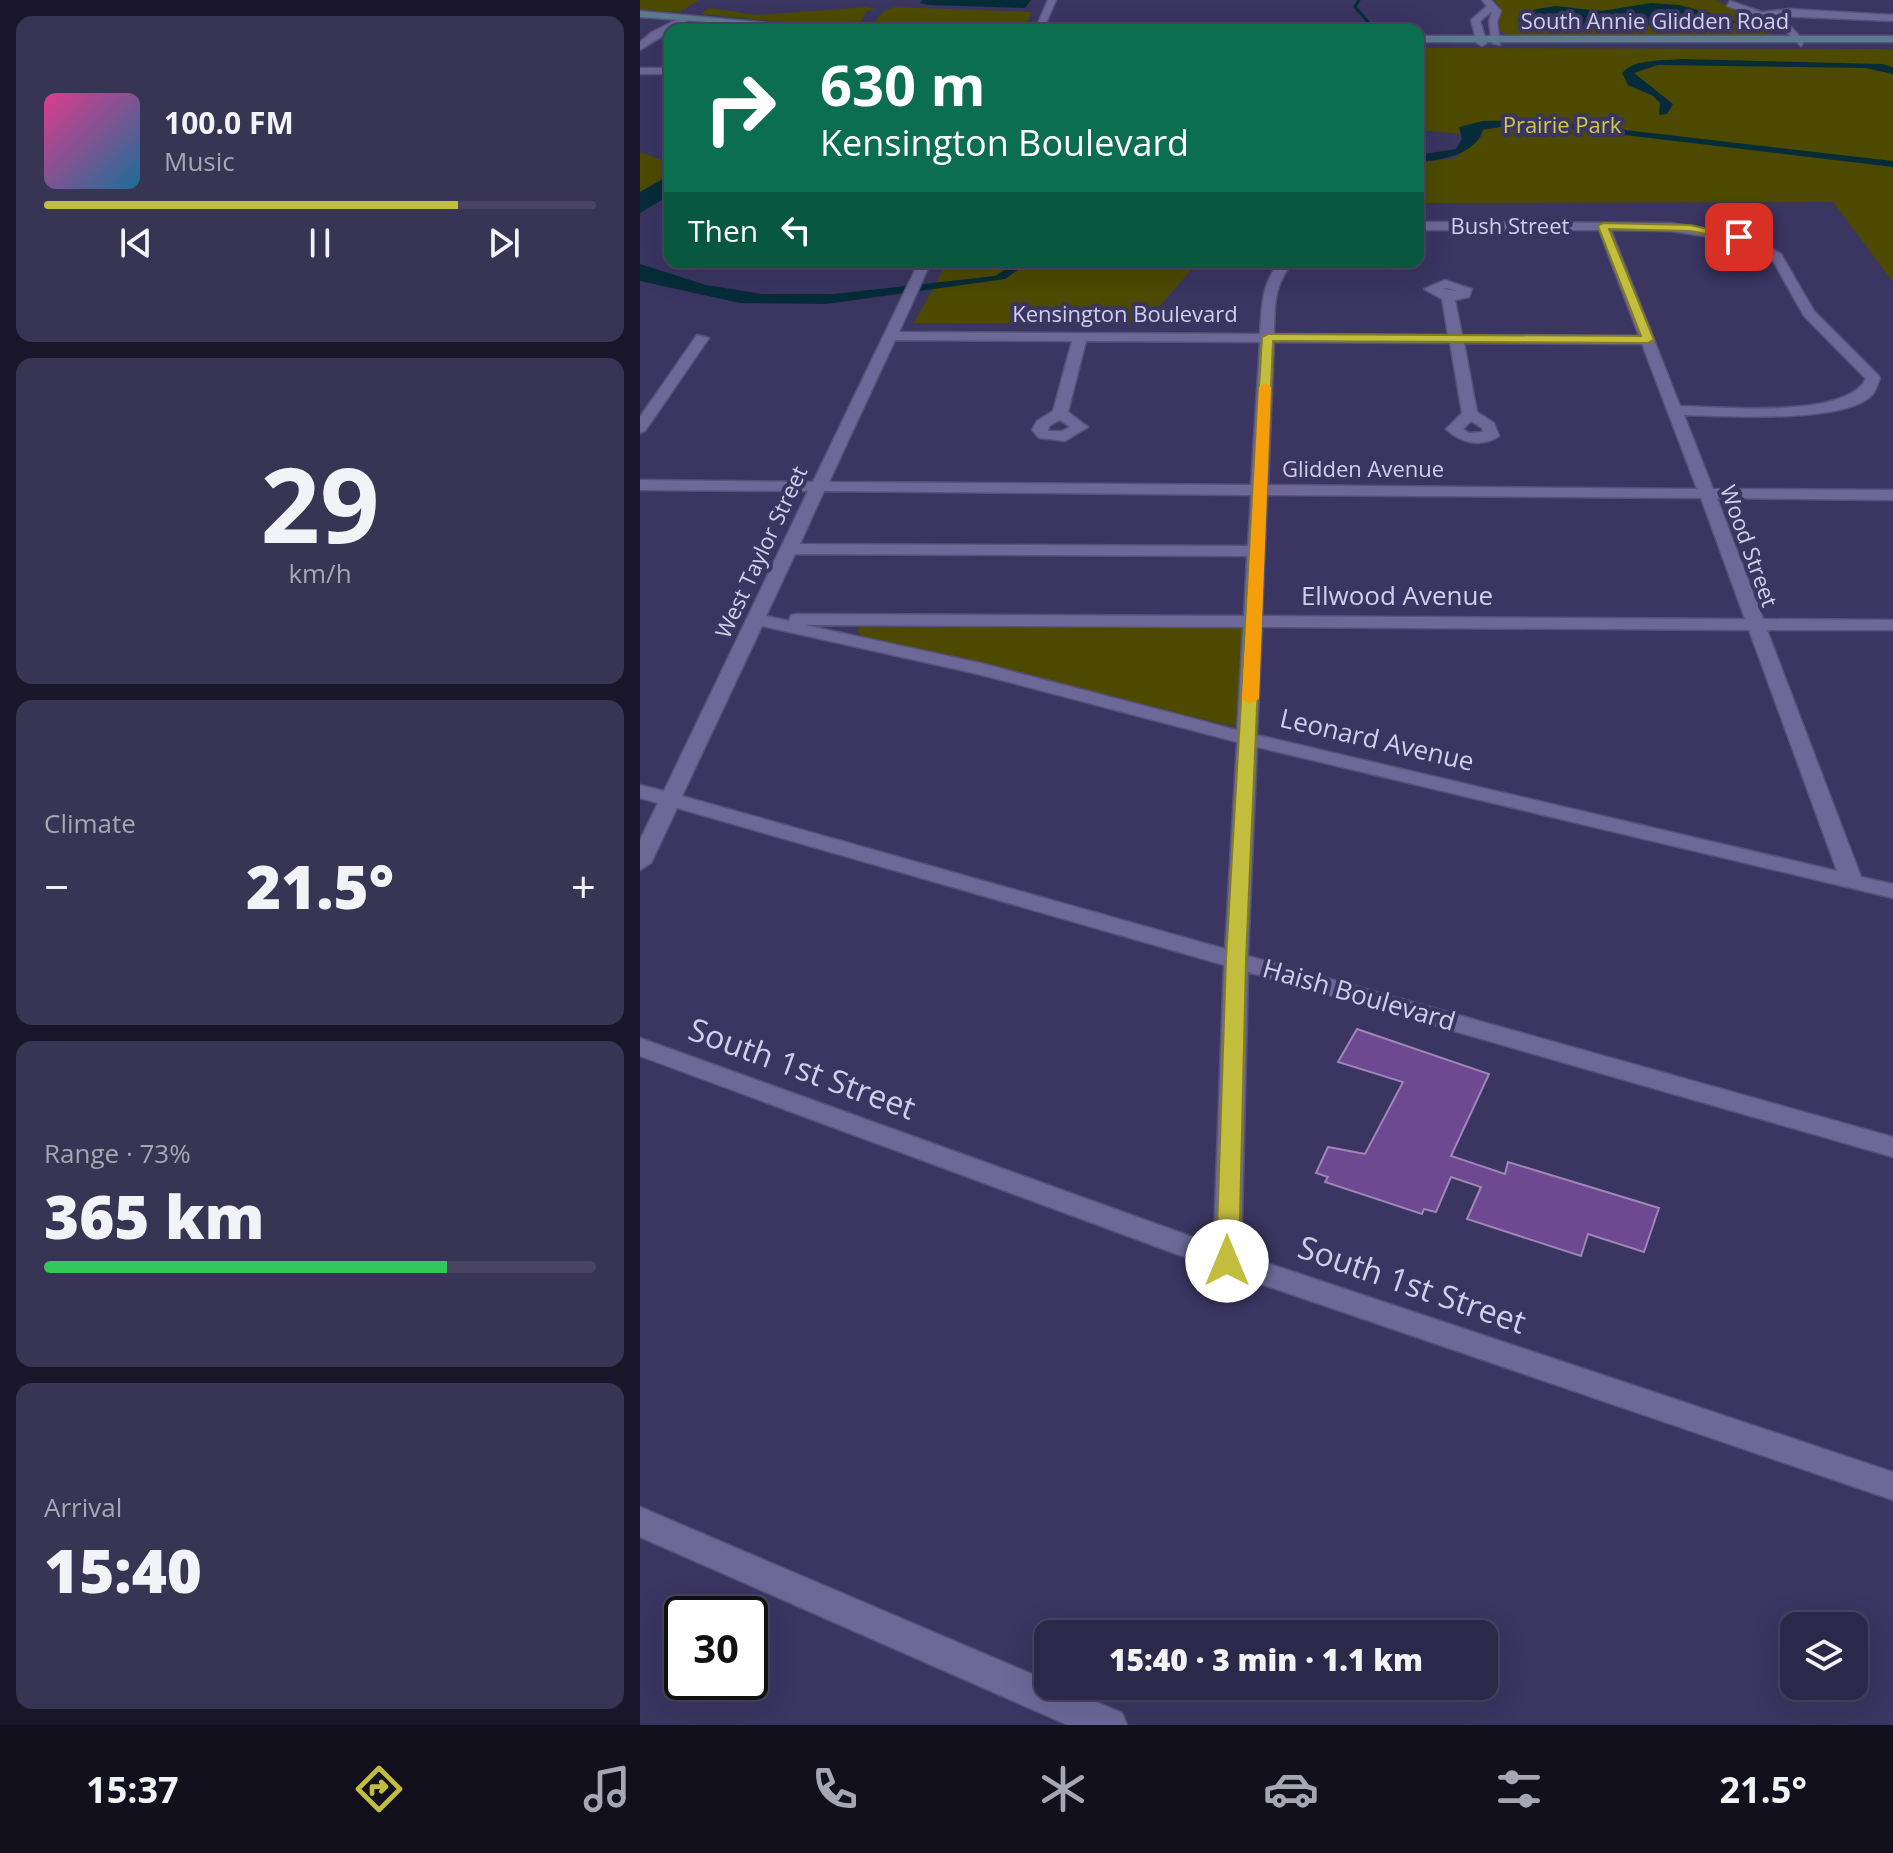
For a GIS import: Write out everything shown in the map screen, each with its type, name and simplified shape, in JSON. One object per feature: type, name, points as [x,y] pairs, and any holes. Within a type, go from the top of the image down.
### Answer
[{"type":"main road","points":[[640,14],[748,24]]},
{"type":"main road","name":"South Annie Glidden Road","points":[[1424,41],[1893,41]]},
{"type":"street","points":[[1042,24],[1052,0]]},
{"type":"street","points":[[1726,2],[1767,14],[1784,23],[1800,41]]},
{"type":"street","points":[[1726,2],[1770,26],[1782,41]]},
{"type":"street","points":[[1481,41],[1475,20],[1489,3],[1497,11],[1493,22],[1496,41]]},
{"type":"street","points":[[1752,15],[1893,18]]},
{"type":"street","points":[[673,24],[686,18]]},
{"type":"street","points":[[640,23],[664,25]]},
{"type":"street","points":[[641,44],[664,29]]},
{"type":"street","points":[[640,71],[664,71]]},
{"type":"street","name":"Bush Street","points":[[1424,226],[1603,226],[1707,230],[1765,249],[1780,260],[1819,326],[1873,378],[1873,385],[1865,395],[1830,408],[1675,410]]},
{"type":"street","name":"Wood Street","points":[[1603,226],[1852,881]]},
{"type":"street","name":"West Taylor Street","points":[[640,863],[821,487],[922,268]]},
{"type":"street","points":[[1227,1261],[1236,960],[1269,286],[1282,268]]},
{"type":"street","points":[[1448,297],[1470,414]]},
{"type":"street","name":"Kensington Boulevard","points":[[889,336],[1648,340]]},
{"type":"street","points":[[1060,413],[1080,336]]},
{"type":"street","points":[[640,428],[702,338]]},
{"type":"street","name":"Glidden Avenue","points":[[640,485],[1893,495]]},
{"type":"street","points":[[791,549],[1256,551]]},
{"type":"street","name":"Ellwood Avenue","points":[[756,619],[1893,625]]},
{"type":"street","name":"Leonard Avenue","points":[[756,619],[980,669],[1249,739],[1893,891]]},
{"type":"street","name":"Haish Boulevard","points":[[640,791],[1893,1147]]},
{"type":"street","name":"South 1st Street","points":[[640,1047],[1227,1261],[1893,1486]]},
{"type":"street","points":[[640,1522],[1109,1725]]},
{"type":"green space","points":[[640,0],[699,0],[680,12],[640,10]]},
{"type":"green space","points":[[1494,0],[1716,0],[1756,19],[1773,35],[1510,37],[1498,30],[1499,6]]},
{"type":"green space","points":[[866,7],[876,9],[867,11],[859,24],[800,24],[701,14],[709,8],[758,15]]},
{"type":"green space","points":[[895,7],[1032,12],[1027,24],[872,24],[884,11]]},
{"type":"green space","name":"Prairie Park","points":[[1424,48],[1893,49],[1893,282],[1833,202],[1424,203],[1424,162],[1455,158],[1483,136],[1424,131]]},
{"type":"green space","points":[[640,152],[664,161],[664,178],[640,192]]},
{"type":"green space","points":[[944,268],[1193,268],[1144,324],[914,323]]},
{"type":"green space","points":[[864,624],[1243,626],[1240,728],[864,639],[856,630]]},
{"type":"water","points":[[923,0],[1031,0],[1025,8],[929,5],[920,3]]},
{"type":"water","points":[[1651,3],[1679,5],[1730,18],[1736,23],[1539,28],[1518,21],[1520,12],[1555,6],[1601,11]]},
{"type":"water","points":[[1682,59],[1882,64],[1893,67],[1893,74],[1865,68],[1658,65],[1634,73],[1673,104],[1667,114],[1659,115],[1660,103],[1653,96],[1628,85],[1622,73],[1642,63]]},
{"type":"water","points":[[1539,120],[1893,161],[1893,167],[1524,123],[1483,130],[1465,151],[1447,158],[1424,161],[1424,154],[1456,149],[1462,139],[1459,127],[1483,121]]},
{"type":"water","points":[[664,178],[664,199],[640,213],[640,192]]},
{"type":"water","points":[[640,264],[706,285],[762,294],[834,294],[995,276],[1008,268],[1021,268],[1005,279],[826,304],[740,303],[640,281]]},
{"type":"building","points":[[1357,1029],[1489,1074],[1451,1156],[1505,1174],[1508,1162],[1659,1208],[1644,1252],[1588,1234],[1581,1256],[1467,1219],[1481,1187],[1451,1177],[1436,1212],[1424,1209],[1422,1214],[1325,1182],[1328,1177],[1316,1173],[1328,1147],[1365,1154],[1403,1082],[1338,1062]]},
{"type":"waterway","points":[[1359,0],[1355,7],[1371,24]]},
{"type":"slow traffic","points":[[1250,699],[1265,387]]},
{"type":"route","points":[[1227,1261],[1236,960],[1268,337],[1648,340],[1603,226],[1690,228],[1739,237]]}]
